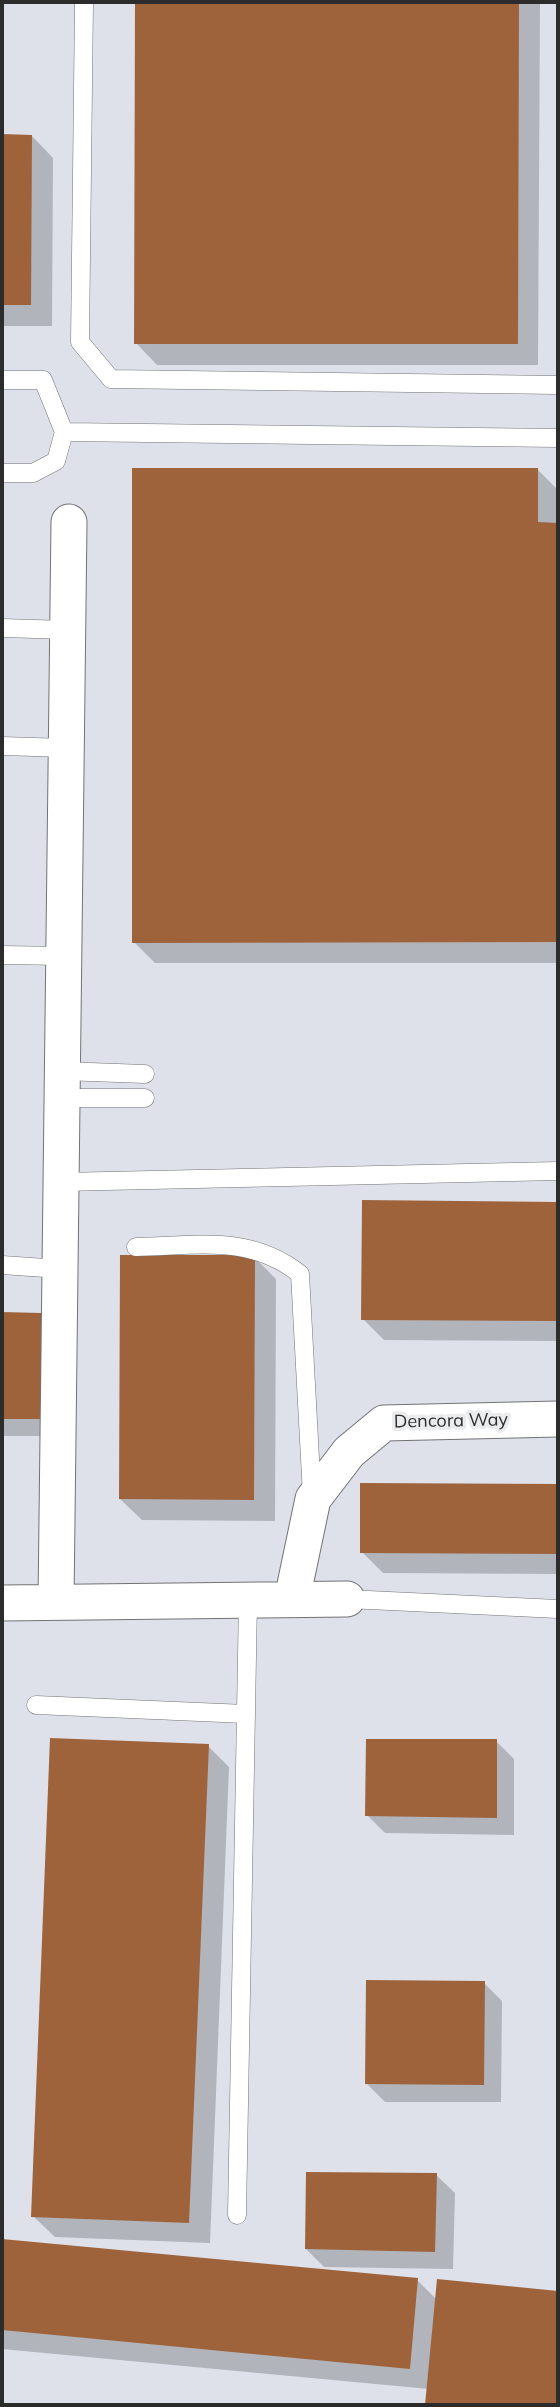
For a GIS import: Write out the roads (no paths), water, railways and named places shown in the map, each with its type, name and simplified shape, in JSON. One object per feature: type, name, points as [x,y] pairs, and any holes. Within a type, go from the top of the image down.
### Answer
[{"type":"street","points":[[56,1601],[69,522]]},
{"type":"street","name":"Dencora Way","points":[[292,1600],[313,1499],[349,1452],[384,1423],[558,1419]]},
{"type":"street","points":[[2,1603],[347,1599]]},
{"type":"lane","points":[[84,2],[80,342],[111,379],[558,385]]},
{"type":"lane","points":[[2,380],[43,380],[64,432],[56,461],[33,473],[2,473]]},
{"type":"lane","points":[[64,432],[558,438]]},
{"type":"lane","points":[[2,628],[68,630]]},
{"type":"lane","points":[[2,746],[66,748]]},
{"type":"lane","points":[[2,955],[64,956]]},
{"type":"lane","points":[[62,1084],[145,1074]]},
{"type":"lane","points":[[62,1084],[145,1098]]},
{"type":"lane","points":[[61,1182],[558,1171]]},
{"type":"lane","points":[[136,1247],[232,1245],[265,1252],[300,1274],[313,1499]]},
{"type":"lane","points":[[2,1265],[60,1269]]},
{"type":"lane","points":[[347,1599],[558,1609]]},
{"type":"lane","points":[[237,2215],[248,1600]]},
{"type":"lane","points":[[36,1705],[246,1714]]}]
